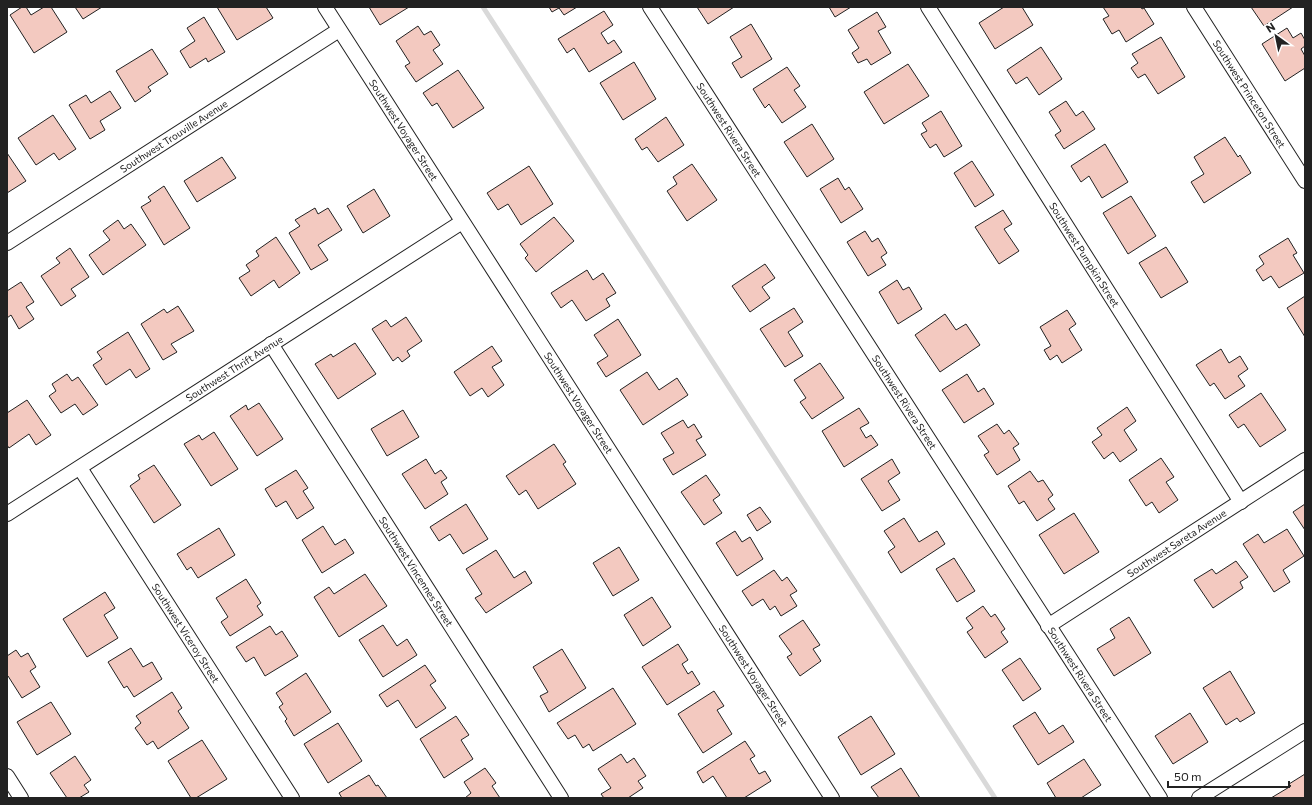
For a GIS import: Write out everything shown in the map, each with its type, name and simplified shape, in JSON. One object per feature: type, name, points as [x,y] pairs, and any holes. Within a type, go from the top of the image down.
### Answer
[{"type":"street","name":"Southwest Voyager Street","points":[[325,7],[832,798]]},
{"type":"street","name":"Southwest Rivera Street","points":[[650,7],[1160,798]]},
{"type":"street","name":"Southwest Pumpkin Street","points":[[928,7],[1241,502]]},
{"type":"street","name":"Southwest Princeton Street","points":[[1194,7],[1305,181]]},
{"type":"street","name":"Southwest Trouville Avenue","points":[[7,243],[340,30]]},
{"type":"street","name":"Southwest Thrift Avenue","points":[[7,514],[462,222]]},
{"type":"street","name":"Southwest Vincennes Street","points":[[271,344],[561,798]]},
{"type":"street","name":"Southwest Sareta Avenue","points":[[1048,626],[1305,460]]},
{"type":"street","name":"Southwest Viceroy Street","points":[[80,468],[292,798]]},
{"type":"street","points":[[1199,798],[1305,731]]},
{"type":"street","points":[[7,776],[21,798]]},
{"type":"building","points":[[22,7],[26,7],[31,15],[44,7],[51,7],[67,32],[34,53],[10,15]]},
{"type":"building","points":[[75,7],[102,7],[83,19]]},
{"type":"building","points":[[217,7],[266,7],[273,18],[237,40]]},
{"type":"building","points":[[369,7],[409,7],[380,25]]},
{"type":"building","points":[[549,7],[577,7],[564,15],[559,8],[552,12]]},
{"type":"building","points":[[697,7],[734,7],[708,24]]},
{"type":"building","points":[[829,7],[851,7],[835,17]]},
{"type":"building","points":[[1004,7],[1022,7],[1033,25],[995,49],[979,23]]},
{"type":"building","points":[[1103,7],[1144,8],[1154,24],[1126,42],[1119,30],[1112,34],[1103,19],[1109,16]]},
{"type":"building","points":[[1251,7],[1293,7],[1264,26]]},
{"type":"building","points":[[604,11],[613,25],[601,33],[608,44],[614,40],[622,52],[589,72],[574,48],[567,53],[558,39]]},
{"type":"building","points":[[877,12],[886,27],[878,31],[891,53],[871,65],[867,59],[858,63],[852,53],[859,48],[848,30]]},
{"type":"building","points":[[204,17],[225,52],[208,62],[206,58],[190,68],[180,51],[195,41],[187,28]]},
{"type":"building","points":[[751,24],[772,59],[741,78],[732,63],[742,57],[730,37]]},
{"type":"building","points":[[418,26],[424,35],[431,31],[440,45],[433,50],[443,64],[416,82],[405,66],[410,63],[396,41]]},
{"type":"building","points":[[1287,28],[1293,38],[1301,33],[1305,40],[1305,46],[1301,49],[1305,56],[1305,68],[1285,81],[1262,44]]},
{"type":"building","points":[[1161,37],[1185,77],[1158,94],[1145,74],[1138,78],[1131,68],[1138,63],[1132,54]]},
{"type":"building","points":[[1041,47],[1062,79],[1039,95],[1027,77],[1016,84],[1007,70]]},
{"type":"building","points":[[152,49],[168,74],[148,87],[151,91],[135,102],[116,71]]},
{"type":"building","points":[[634,62],[656,99],[623,120],[600,83]]},
{"type":"building","points":[[908,64],[929,96],[884,124],[864,92]]},
{"type":"building","points":[[787,67],[800,86],[794,90],[806,107],[782,123],[769,104],[765,108],[753,89]]},
{"type":"building","points":[[458,70],[484,108],[453,128],[437,103],[432,106],[423,93]]},
{"type":"building","points":[[110,91],[121,108],[100,121],[105,130],[90,139],[69,105],[86,95],[91,103]]},
{"type":"building","points":[[1066,101],[1076,116],[1083,111],[1095,129],[1064,149],[1055,135],[1061,131],[1049,112]]},
{"type":"building","points":[[941,111],[962,146],[944,157],[936,144],[930,148],[921,134],[927,131],[922,123]]},
{"type":"building","points":[[53,115],[76,149],[59,160],[54,153],[36,165],[18,138]]},
{"type":"building","points":[[666,117],[684,145],[658,162],[647,147],[642,150],[635,139]]},
{"type":"building","points":[[812,124],[834,159],[807,177],[784,142]]},
{"type":"building","points":[[1225,137],[1238,157],[1240,155],[1251,173],[1204,203],[1191,182],[1204,174],[1194,157]]},
{"type":"building","points":[[1105,144],[1128,182],[1102,198],[1089,176],[1081,182],[1071,166]]},
{"type":"building","points":[[7,153],[26,181],[7,193]]},
{"type":"building","points":[[222,157],[236,178],[197,202],[184,181]]},
{"type":"building","points":[[972,161],[994,195],[975,207],[954,173]]},
{"type":"building","points":[[692,164],[717,200],[687,221],[667,191],[677,184],[673,177]]},
{"type":"building","points":[[529,166],[553,204],[521,225],[508,204],[498,210],[487,193]]},
{"type":"building","points":[[838,178],[845,190],[849,187],[863,209],[841,223],[820,189]]},
{"type":"building","points":[[164,186],[190,228],[164,245],[141,207],[151,201],[148,197]]},
{"type":"building","points":[[374,189],[390,216],[363,233],[347,206]]},
{"type":"building","points":[[1131,196],[1156,236],[1128,254],[1103,213]]},
{"type":"building","points":[[315,208],[318,214],[328,208],[342,230],[318,245],[328,260],[311,270],[289,233],[300,226],[295,220]]},
{"type":"building","points":[[1003,210],[1012,224],[1004,229],[1019,251],[999,264],[975,227]]},
{"type":"building","points":[[554,217],[574,241],[536,272],[525,258],[528,255],[520,244]]},
{"type":"building","points":[[118,220],[124,229],[131,224],[146,245],[103,275],[89,255],[110,240],[103,231]]},
{"type":"building","points":[[865,231],[872,242],[878,238],[887,253],[881,257],[886,265],[868,276],[847,242]]},
{"type":"building","points":[[276,237],[300,273],[279,288],[274,280],[251,296],[239,278],[250,271],[246,265],[259,256],[256,251]]},
{"type":"building","points":[[1288,238],[1297,253],[1293,255],[1304,273],[1279,288],[1271,276],[1263,281],[1256,270],[1264,264],[1259,256]]},
{"type":"building","points":[[1166,247],[1188,282],[1161,298],[1139,263]]},
{"type":"building","points":[[70,248],[89,277],[71,289],[76,296],[61,306],[41,276],[60,263],[56,258]]},
{"type":"building","points":[[765,264],[775,278],[762,287],[770,298],[750,312],[732,286]]},
{"type":"building","points":[[587,270],[593,280],[603,273],[616,293],[606,299],[610,306],[586,321],[572,300],[561,308],[551,293]]},
{"type":"building","points":[[897,280],[903,290],[909,287],[922,309],[898,324],[879,292]]},
{"type":"building","points":[[21,282],[34,302],[26,307],[34,319],[19,329],[11,315],[7,318],[7,291]]},
{"type":"building","points":[[1305,296],[1305,337],[1287,308]]},
{"type":"building","points":[[178,306],[194,331],[171,344],[177,352],[163,360],[141,324],[164,309],[167,313]]},
{"type":"building","points":[[794,308],[803,322],[788,332],[803,356],[785,367],[760,329]]},
{"type":"building","points":[[1067,310],[1076,324],[1069,329],[1082,350],[1062,363],[1057,355],[1050,360],[1044,350],[1051,346],[1040,327]]},
{"type":"building","points":[[945,314],[956,330],[966,324],[980,345],[940,372],[915,335]]},
{"type":"building","points":[[406,317],[422,341],[407,351],[410,356],[402,362],[398,357],[393,361],[372,329],[386,320],[391,327]]},
{"type":"building","points":[[618,319],[641,355],[606,377],[597,363],[608,356],[594,335]]},
{"type":"building","points":[[128,332],[150,369],[136,378],[130,369],[106,385],[93,365],[102,359],[97,352]]},
{"type":"building","points":[[355,343],[376,374],[338,399],[315,364],[331,354],[333,357]]},
{"type":"building","points":[[492,346],[502,361],[492,367],[504,385],[488,397],[482,388],[470,396],[454,372]]},
{"type":"building","points":[[1221,349],[1229,363],[1240,356],[1248,369],[1238,376],[1245,386],[1225,399],[1214,383],[1210,386],[1196,365]]},
{"type":"building","points":[[820,363],[844,398],[812,419],[800,402],[806,398],[794,380]]},
{"type":"building","points":[[647,372],[659,390],[677,378],[688,395],[643,425],[620,390]]},
{"type":"building","points":[[67,374],[72,381],[78,377],[98,405],[83,415],[75,404],[61,413],[49,396],[56,391],[52,384]]},
{"type":"building","points":[[967,374],[978,392],[984,388],[994,404],[964,423],[942,390]]},
{"type":"building","points":[[1261,393],[1286,430],[1260,447],[1244,424],[1238,428],[1229,415]]},
{"type":"building","points":[[27,400],[51,435],[36,445],[29,434],[9,448],[7,445],[7,413]]},
{"type":"building","points":[[259,403],[283,439],[257,456],[230,416],[246,405],[248,410]]},
{"type":"building","points":[[1127,407],[1136,421],[1124,430],[1137,450],[1120,462],[1113,452],[1104,459],[1092,442],[1102,435],[1097,428]]},
{"type":"building","points":[[859,408],[869,423],[860,428],[866,438],[871,435],[878,445],[844,467],[822,431]]},
{"type":"building","points":[[403,410],[419,437],[387,456],[371,429]]},
{"type":"building","points":[[683,420],[688,428],[694,424],[702,437],[696,440],[706,455],[673,475],[663,459],[674,453],[661,433]]},
{"type":"building","points":[[997,424],[1004,434],[1009,430],[1019,444],[1013,448],[1020,460],[997,475],[984,455],[989,452],[978,436]]},
{"type":"building","points":[[214,432],[238,469],[211,486],[184,444],[199,435],[202,440]]},
{"type":"building","points":[[554,444],[566,462],[563,464],[576,484],[538,509],[526,490],[519,495],[506,476]]},
{"type":"building","points":[[1161,458],[1174,477],[1166,482],[1178,500],[1159,513],[1152,502],[1146,506],[1129,480]]},
{"type":"building","points":[[426,459],[435,474],[441,470],[447,478],[441,482],[448,494],[425,509],[402,474]]},
{"type":"building","points":[[892,459],[900,473],[888,481],[900,500],[882,511],[861,479]]},
{"type":"building","points":[[154,465],[181,505],[154,523],[130,486],[140,479],[138,475]]},
{"type":"building","points":[[296,470],[308,488],[303,491],[314,508],[297,519],[286,501],[276,507],[265,489]]},
{"type":"building","points":[[1030,471],[1038,482],[1043,480],[1053,495],[1048,499],[1055,509],[1037,521],[1024,501],[1019,504],[1008,486]]},
{"type":"building","points":[[706,475],[720,495],[713,500],[722,513],[704,525],[681,492]]},
{"type":"building","points":[[466,504],[488,539],[463,554],[450,534],[439,541],[430,527]]},
{"type":"building","points":[[1305,504],[1305,530],[1293,512]]},
{"type":"building","points":[[760,507],[771,522],[757,531],[747,515]]},
{"type":"building","points":[[1074,513],[1099,552],[1064,574],[1039,535]]},
{"type":"building","points":[[904,518],[919,542],[937,531],[945,544],[901,573],[888,552],[895,547],[884,531]]},
{"type":"building","points":[[323,526],[335,545],[345,539],[354,553],[322,573],[302,540]]},
{"type":"building","points":[[219,528],[235,555],[198,578],[191,567],[187,570],[177,554]]},
{"type":"building","points":[[1287,529],[1304,556],[1283,570],[1290,582],[1274,592],[1243,544],[1258,534],[1264,543]]},
{"type":"building","points":[[735,531],[742,542],[750,537],[763,559],[737,576],[716,543]]},
{"type":"building","points":[[619,547],[639,580],[613,596],[593,563]]},
{"type":"building","points":[[496,550],[514,578],[525,571],[532,583],[486,613],[475,598],[482,594],[466,569]]},
{"type":"building","points":[[954,558],[975,591],[957,602],[936,569]]},
{"type":"building","points":[[1236,561],[1248,577],[1240,582],[1243,588],[1213,608],[1194,580],[1212,569],[1216,574]]},
{"type":"building","points":[[774,570],[782,581],[787,577],[797,591],[790,595],[797,606],[781,616],[775,606],[770,610],[763,599],[752,606],[742,591]]},
{"type":"building","points":[[365,574],[387,606],[339,637],[314,597],[329,587],[334,594]]},
{"type":"building","points":[[246,579],[261,603],[257,606],[263,615],[230,636],[221,622],[228,617],[216,598]]},
{"type":"building","points":[[105,592],[115,608],[104,615],[118,638],[87,657],[63,619]]},
{"type":"building","points":[[652,597],[671,627],[643,646],[624,615]]},
{"type":"building","points":[[983,606],[991,617],[995,614],[1005,629],[1001,632],[1008,642],[985,658],[967,632],[973,628],[966,618]]},
{"type":"building","points":[[1129,617],[1151,653],[1114,676],[1097,649],[1115,638],[1110,629]]},
{"type":"building","points":[[803,620],[820,645],[813,649],[821,661],[800,676],[787,657],[792,654],[779,636]]},
{"type":"building","points":[[383,625],[397,646],[407,639],[417,655],[383,677],[359,640]]},
{"type":"building","points":[[270,626],[276,635],[282,631],[298,656],[265,676],[254,657],[246,662],[236,647]]},
{"type":"building","points":[[678,644],[688,660],[682,664],[688,674],[692,671],[700,684],[667,705],[642,667]]},
{"type":"building","points":[[131,648],[143,667],[152,662],[162,679],[134,697],[127,686],[124,688],[108,662]]},
{"type":"building","points":[[562,649],[586,688],[549,712],[540,696],[548,692],[533,667]]},
{"type":"building","points":[[16,650],[21,657],[28,653],[36,667],[30,671],[40,687],[22,698],[8,676],[7,677],[7,656]]},
{"type":"building","points":[[1020,658],[1041,689],[1023,701],[1002,670]]},
{"type":"building","points":[[425,665],[436,681],[430,685],[446,708],[416,728],[398,700],[387,707],[379,695]]},
{"type":"building","points":[[1230,671],[1255,713],[1240,722],[1237,718],[1226,725],[1203,688]]},
{"type":"building","points":[[306,673],[331,712],[294,736],[285,721],[287,719],[279,707],[283,704],[276,693]]},
{"type":"building","points":[[613,688],[636,724],[593,751],[589,744],[583,748],[575,735],[568,739],[557,723]]},
{"type":"building","points":[[714,691],[724,706],[717,710],[732,734],[703,753],[678,714]]},
{"type":"building","points":[[172,692],[182,708],[178,711],[189,728],[158,749],[153,741],[147,745],[135,728],[141,723],[136,716]]},
{"type":"building","points":[[51,702],[71,734],[37,755],[17,722]]},
{"type":"building","points":[[1035,712],[1049,734],[1063,725],[1074,742],[1038,765],[1013,726]]},
{"type":"building","points":[[1190,713],[1208,742],[1173,764],[1155,736]]},
{"type":"building","points":[[456,716],[469,735],[461,740],[473,759],[444,778],[420,739]]},
{"type":"building","points":[[871,716],[895,754],[861,775],[838,737]]},
{"type":"building","points":[[338,723],[362,761],[328,783],[304,744]]},
{"type":"building","points":[[202,740],[227,779],[196,798],[191,798],[168,761]]},
{"type":"building","points":[[745,741],[755,756],[750,759],[759,774],[765,771],[771,781],[744,798],[727,798],[713,776],[703,783],[697,772]]},
{"type":"building","points":[[621,754],[627,763],[634,758],[646,776],[638,781],[643,788],[628,798],[604,798],[601,794],[611,788],[598,769]]},
{"type":"building","points":[[75,756],[91,780],[84,785],[89,792],[79,798],[67,798],[50,773]]},
{"type":"building","points":[[1084,759],[1101,785],[1081,798],[1056,798],[1047,783]]},
{"type":"building","points":[[485,768],[496,783],[492,786],[500,798],[465,798],[471,793],[464,782]]},
{"type":"building","points":[[901,768],[920,798],[879,798],[871,787]]},
{"type":"building","points":[[1305,774],[1305,798],[1271,798],[1291,786],[1289,784]]},
{"type":"building","points":[[369,775],[376,786],[378,785],[387,798],[342,798],[339,793]]},
{"type":"waterway","points":[[483,7],[995,798]]}]
